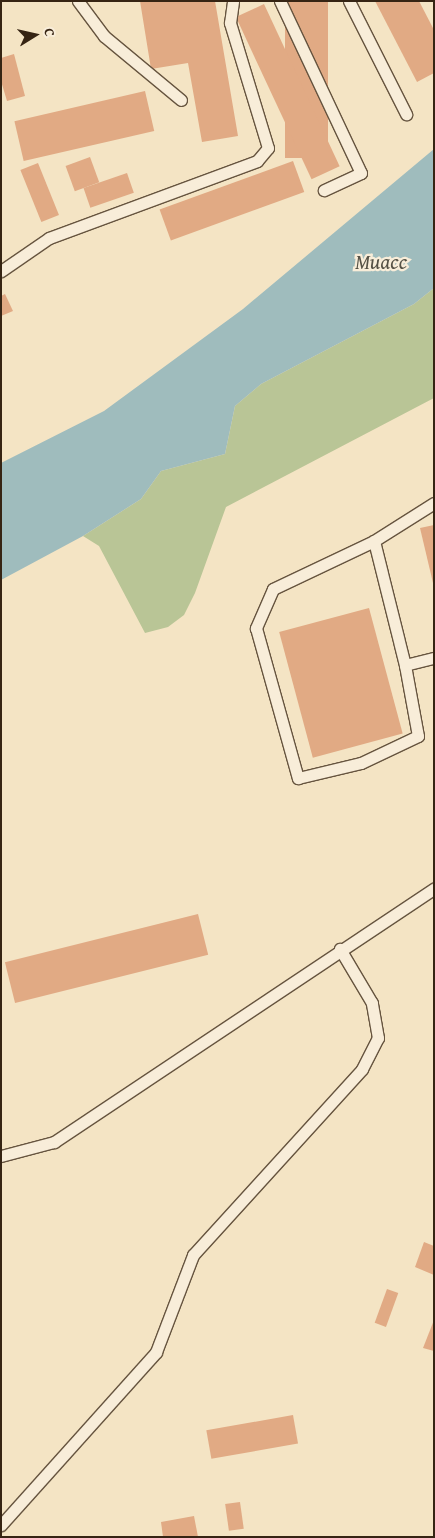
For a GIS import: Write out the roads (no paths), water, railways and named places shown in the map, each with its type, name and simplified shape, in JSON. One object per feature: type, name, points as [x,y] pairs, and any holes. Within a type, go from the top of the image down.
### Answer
[{"type":"lane","points":[[78,1],[104,36],[181,100]]},
{"type":"lane","points":[[1,271],[49,238],[257,162],[268,148],[230,23],[233,1]]},
{"type":"lane","points":[[280,1],[361,173],[324,190]]},
{"type":"lane","points":[[349,1],[406,114]]},
{"type":"lane","points":[[374,541],[405,665],[418,736],[361,763],[298,778],[256,628],[273,589],[374,541],[434,503]]},
{"type":"lane","points":[[405,665],[434,658]]},
{"type":"lane","points":[[1,1156],[54,1142],[340,949],[434,889]]},
{"type":"lane","points":[[1,1525],[156,1352],[193,1256],[362,1069],[378,1038],[374,1012],[372,1003],[340,949]]},
{"type":"water","name":"Миасс","points":[[434,149],[434,288],[414,304],[261,384],[235,406],[225,454],[161,471],[141,499],[83,536],[1,580],[1,463],[104,411],[243,309]]}]
